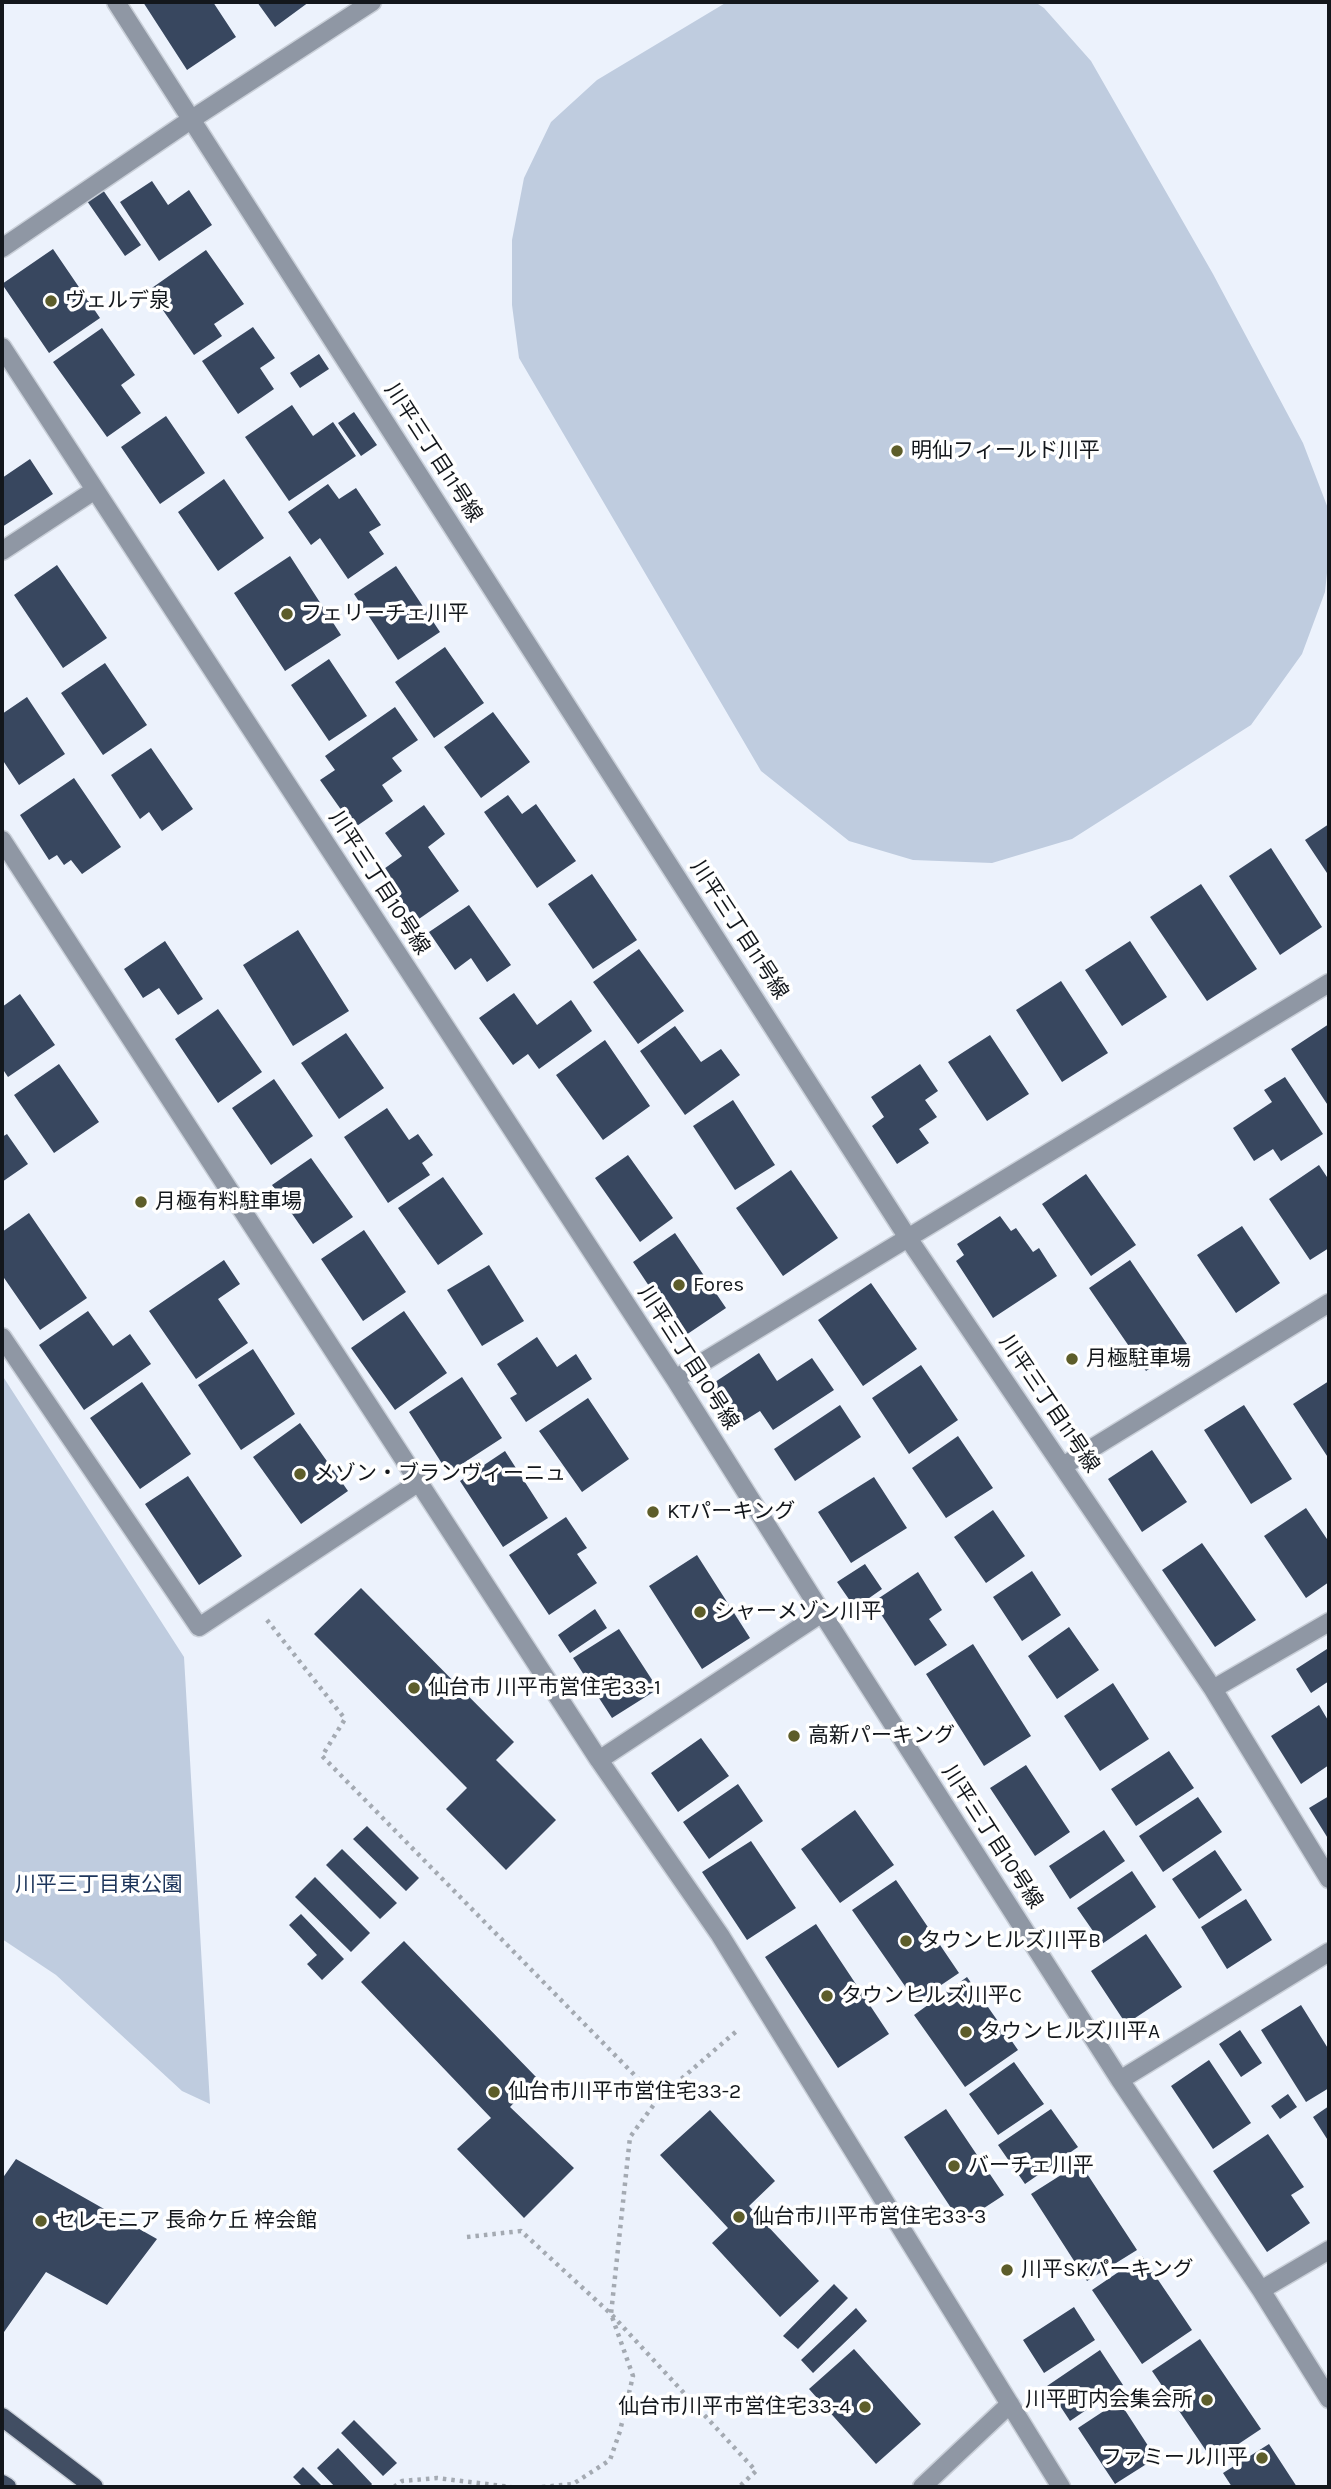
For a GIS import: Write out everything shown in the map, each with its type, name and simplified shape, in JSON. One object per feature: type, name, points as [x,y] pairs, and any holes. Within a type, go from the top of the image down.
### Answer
[{"type":"main road","points":[[2,2417],[94,2487]]},
{"type":"main road","points":[[2,2484],[7,2487]]},
{"type":"street","name":"川平三丁目11号線","points":[[117,2],[908,1238],[1213,1689],[1329,1879]]},
{"type":"street","points":[[2,248],[192,118],[372,2]]},
{"type":"street","name":"川平三丁目10号線","points":[[2,347],[676,1379],[1119,2080],[1261,2290],[1329,2399]]},
{"type":"street","points":[[2,551],[95,489]]},
{"type":"street","points":[[2,840],[599,1760],[720,1935],[1061,2487]]},
{"type":"street","points":[[676,1379],[1329,982]]},
{"type":"street","points":[[1063,1466],[1329,1303]]},
{"type":"street","points":[[2,1337],[199,1627],[419,1482]]},
{"type":"street","points":[[599,1760],[822,1613]]},
{"type":"street","points":[[1213,1689],[1329,1622]]},
{"type":"street","points":[[1119,2080],[1329,1952]]},
{"type":"street","points":[[1261,2290],[1329,2250]]},
{"type":"street","points":[[922,2487],[1010,2404]]},
{"type":"path","points":[[248,1596],[345,1719],[321,1756],[658,2099]]},
{"type":"path","points":[[542,2487],[573,2484],[610,2460],[620,2431],[633,2376],[611,2314],[630,2137],[658,2099],[764,2008]]},
{"type":"path","points":[[467,2237],[521,2231],[611,2314],[756,2470],[739,2487]]},
{"type":"path","points":[[394,2487],[402,2480],[437,2478],[511,2487]]},
{"type":"green space","name":"明仙フィールド川平","points":[[727,2],[1035,2],[1044,8],[1091,61],[1213,274],[1303,443],[1329,511],[1329,554],[1325,592],[1302,654],[1251,725],[1072,839],[992,863],[913,860],[849,841],[761,771],[519,358],[512,305],[512,240],[524,178],[551,122],[597,80]]},
{"type":"green space","name":"川平三丁目東公園","points":[[2,1375],[184,1657],[210,2104],[182,2091],[56,1975],[2,1939]]},
{"type":"building","points":[[143,2],[213,2],[236,37],[187,70]]},
{"type":"building","points":[[257,2],[309,2],[275,27]]},
{"type":"building","points":[[152,181],[168,205],[189,190],[212,225],[159,261],[120,202]]},
{"type":"building","points":[[103,190],[141,245],[125,256],[87,201]]},
{"type":"building","name":"ヴェルデ泉","points":[[53,249],[100,318],[49,353],[2,284]]},
{"type":"building","points":[[206,250],[244,304],[214,324],[222,336],[194,355],[149,290]]},
{"type":"building","points":[[253,327],[275,358],[260,368],[274,389],[238,414],[202,361]]},
{"type":"building","points":[[102,328],[135,375],[121,385],[141,413],[107,437],[53,362]]},
{"type":"building","points":[[319,354],[329,369],[300,388],[290,373]]},
{"type":"building","points":[[292,405],[313,436],[333,422],[356,456],[289,501],[245,437]]},
{"type":"building","points":[[354,412],[377,445],[361,456],[338,423]]},
{"type":"building","points":[[166,416],[205,473],[160,504],[121,447]]},
{"type":"building","points":[[30,459],[53,494],[2,527],[2,478]]},
{"type":"building","points":[[224,479],[264,538],[218,571],[178,512]]},
{"type":"building","points":[[328,484],[339,499],[356,488],[381,525],[369,532],[384,554],[348,579],[320,538],[311,545],[288,512]]},
{"type":"building","name":"フェリーチェ川平","points":[[290,556],[341,635],[285,671],[234,593]]},
{"type":"building","points":[[57,565],[107,638],[63,668],[14,595]]},
{"type":"building","points":[[396,566],[440,632],[398,660],[354,594]]},
{"type":"building","points":[[445,647],[484,703],[434,738],[395,682]]},
{"type":"building","points":[[329,659],[367,716],[329,741],[291,685]]},
{"type":"building","points":[[105,663],[147,725],[103,755],[61,693]]},
{"type":"building","points":[[27,697],[65,754],[19,785],[2,759],[2,714]]},
{"type":"building","points":[[395,707],[418,740],[392,758],[402,771],[382,785],[393,801],[354,828],[320,780],[335,770],[325,756]]},
{"type":"building","points":[[493,712],[530,762],[481,798],[444,747]]},
{"type":"building","points":[[151,748],[193,809],[162,831],[149,812],[140,819],[111,775]]},
{"type":"building","points":[[74,778],[121,847],[82,874],[71,860],[64,865],[57,855],[49,860],[20,815]]},
{"type":"building","points":[[508,795],[522,814],[536,804],[576,861],[537,888],[484,812]]},
{"type":"building","points":[[424,805],[445,834],[428,847],[459,891],[416,921],[381,871],[402,856],[385,833]]},
{"type":"building","points":[[1329,824],[1329,876],[1305,840]]},
{"type":"building","points":[[1271,848],[1322,927],[1280,955],[1229,876]]},
{"type":"building","points":[[592,874],[637,940],[593,969],[548,904]]},
{"type":"building","points":[[1201,884],[1257,969],[1207,1001],[1150,917]]},
{"type":"building","points":[[469,905],[511,965],[487,982],[471,958],[455,970],[429,932]]},
{"type":"building","points":[[298,930],[349,1011],[293,1046],[243,965]]},
{"type":"building","points":[[165,941],[203,999],[178,1015],[159,988],[143,998],[124,969]]},
{"type":"building","points":[[1130,941],[1167,997],[1122,1026],[1085,970]]},
{"type":"building","points":[[639,949],[684,1011],[638,1044],[593,982]]},
{"type":"building","points":[[1061,981],[1108,1053],[1062,1082],[1016,1010]]},
{"type":"building","points":[[514,993],[537,1025],[571,1000],[592,1031],[539,1069],[528,1054],[513,1065],[479,1018]]},
{"type":"building","points":[[20,994],[55,1045],[8,1077],[2,1068],[2,1007]]},
{"type":"building","points":[[218,1009],[262,1072],[218,1103],[175,1039]]},
{"type":"building","points":[[1329,1024],[1329,1107],[1291,1049]]},
{"type":"building","points":[[675,1026],[701,1062],[721,1049],[740,1075],[685,1115],[640,1051]]},
{"type":"building","points":[[346,1033],[384,1088],[339,1119],[301,1063]]},
{"type":"building","points":[[990,1035],[1029,1094],[987,1121],[948,1062]]},
{"type":"building","points":[[605,1040],[650,1106],[603,1140],[556,1075]]},
{"type":"building","points":[[59,1064],[99,1122],[54,1153],[14,1095]]},
{"type":"building","points":[[920,1064],[938,1091],[925,1100],[937,1117],[919,1129],[929,1143],[897,1164],[872,1126],[884,1117],[871,1097]]},
{"type":"building","points":[[1285,1077],[1323,1134],[1281,1161],[1273,1149],[1254,1161],[1233,1128],[1272,1102],[1264,1090]]},
{"type":"building","points":[[274,1079],[313,1136],[271,1165],[232,1108]]},
{"type":"building","points":[[733,1100],[775,1165],[735,1190],[693,1126]]},
{"type":"building","points":[[387,1108],[409,1140],[418,1134],[433,1155],[422,1163],[430,1175],[388,1203],[344,1137]]},
{"type":"building","points":[[7,1134],[28,1164],[2,1182],[2,1137]]},
{"type":"building","points":[[628,1155],[673,1218],[640,1242],[595,1178]]},
{"type":"building","points":[[311,1158],[353,1217],[313,1244],[272,1185]]},
{"type":"building","points":[[1319,1165],[1329,1180],[1329,1248],[1310,1260],[1269,1199]]},
{"type":"building","points":[[791,1170],[838,1238],[783,1276],[736,1208]]},
{"type":"building","points":[[1086,1174],[1136,1245],[1091,1276],[1042,1204]]},
{"type":"building","points":[[443,1177],[483,1234],[438,1265],[398,1208]]},
{"type":"building","points":[[29,1213],[87,1298],[40,1330],[2,1275],[2,1232]]},
{"type":"building","points":[[1000,1216],[1011,1231],[1016,1228],[1033,1252],[1039,1248],[1057,1276],[993,1318],[956,1261],[964,1255],[957,1244]]},
{"type":"building","points":[[1242,1226],[1280,1283],[1236,1313],[1197,1255]]},
{"type":"building","points":[[364,1230],[406,1292],[363,1321],[321,1259]]},
{"type":"building","name":"Fores","points":[[675,1233],[726,1308],[683,1337],[633,1262]]},
{"type":"building","points":[[224,1260],[240,1284],[218,1299],[248,1343],[196,1379],[149,1311]]},
{"type":"building","points":[[1130,1260],[1187,1344],[1146,1371],[1089,1288]]},
{"type":"building","points":[[489,1265],[524,1321],[482,1346],[447,1290]]},
{"type":"building","points":[[871,1283],[917,1349],[863,1386],[818,1320]]},
{"type":"building","points":[[88,1311],[113,1346],[130,1334],[151,1364],[84,1410],[39,1345]]},
{"type":"building","points":[[404,1311],[447,1373],[395,1410],[351,1348]]},
{"type":"building","points":[[537,1337],[557,1367],[576,1354],[592,1379],[526,1422],[510,1398],[517,1394],[497,1364]]},
{"type":"building","points":[[253,1349],[295,1414],[241,1450],[198,1385]]},
{"type":"building","points":[[759,1353],[777,1381],[812,1358],[834,1390],[773,1430],[760,1411],[739,1424],[712,1384]]},
{"type":"building","points":[[921,1365],[958,1420],[909,1454],[872,1398]]},
{"type":"building","points":[[462,1377],[502,1438],[448,1473],[409,1412]]},
{"type":"building","points":[[1329,1381],[1329,1459],[1293,1404]]},
{"type":"building","points":[[142,1382],[191,1454],[140,1489],[90,1418]]},
{"type":"building","points":[[588,1398],[629,1459],[582,1492],[539,1431]]},
{"type":"building","points":[[840,1405],[861,1437],[795,1481],[774,1449]]},
{"type":"building","points":[[1244,1405],[1292,1479],[1251,1504],[1204,1430]]},
{"type":"building","name":"メゾン・ブランヴィーニュ","points":[[300,1423],[348,1491],[301,1524],[253,1457]]},
{"type":"building","points":[[958,1436],[993,1488],[946,1518],[912,1468]]},
{"type":"building","points":[[1152,1450],[1187,1502],[1142,1532],[1108,1479]]},
{"type":"building","points":[[505,1451],[548,1518],[503,1547],[460,1481]]},
{"type":"building","points":[[188,1476],[242,1556],[199,1585],[145,1504]]},
{"type":"building","points":[[874,1477],[907,1528],[851,1563],[818,1512]]},
{"type":"building","points":[[1306,1508],[1329,1542],[1329,1582],[1306,1598],[1264,1536]]},
{"type":"building","points":[[993,1510],[1025,1556],[986,1583],[954,1537]]},
{"type":"building","points":[[566,1517],[587,1548],[577,1554],[597,1583],[549,1615],[509,1555]]},
{"type":"building","points":[[1202,1543],[1256,1620],[1215,1647],[1162,1570]]},
{"type":"building","name":"シャーメゾン川平","points":[[697,1555],[750,1638],[702,1669],[649,1586]]},
{"type":"building","points":[[865,1564],[882,1589],[855,1608],[837,1582]]},
{"type":"building","points":[[1032,1571],[1061,1615],[1022,1641],[993,1597]]},
{"type":"building","points":[[918,1572],[942,1610],[929,1619],[947,1645],[915,1666],[873,1602]]},
{"type":"building","name":"仙台市 川平市営住宅33-1","points":[[361,1588],[514,1742],[496,1760],[556,1820],[506,1870],[446,1809],[467,1788],[314,1634]]},
{"type":"building","points":[[595,1609],[607,1628],[570,1653],[558,1635]]},
{"type":"building","points":[[1069,1627],[1099,1670],[1057,1699],[1028,1656]]},
{"type":"building","points":[[619,1629],[658,1689],[612,1718],[573,1658]]},
{"type":"building","points":[[973,1644],[1031,1736],[984,1766],[926,1674]]},
{"type":"building","points":[[1327,1649],[1329,1681],[1311,1693],[1296,1669]]},
{"type":"building","points":[[1113,1683],[1149,1739],[1100,1771],[1064,1716]]},
{"type":"building","points":[[1319,1705],[1329,1722],[1329,1765],[1301,1784],[1271,1736]]},
{"type":"building","points":[[701,1738],[729,1776],[678,1812],[651,1773]]},
{"type":"building","points":[[1169,1751],[1194,1788],[1136,1826],[1111,1789]]},
{"type":"building","points":[[1026,1765],[1070,1832],[1035,1856],[990,1788]]},
{"type":"building","points":[[738,1784],[763,1821],[709,1859],[683,1822]]},
{"type":"building","points":[[1329,1796],[1329,1840],[1309,1808]]},
{"type":"building","points":[[1198,1797],[1222,1832],[1163,1872],[1139,1836]]},
{"type":"building","points":[[855,1810],[894,1865],[840,1903],[801,1849]]},
{"type":"building","points":[[367,1826],[419,1878],[406,1891],[353,1839]]},
{"type":"building","points":[[1104,1830],[1125,1861],[1070,1899],[1049,1866]]},
{"type":"building","points":[[751,1841],[796,1908],[747,1940],[702,1872]]},
{"type":"building","points":[[342,1849],[397,1903],[380,1919],[326,1865]]},
{"type":"building","points":[[1215,1850],[1242,1890],[1199,1919],[1172,1879]]},
{"type":"building","points":[[1132,1871],[1156,1907],[1102,1944],[1077,1908]]},
{"type":"building","points":[[315,1877],[370,1933],[351,1952],[295,1897]]},
{"type":"building","name":"タウンヒルズ川平B","points":[[896,1880],[959,1973],[916,2002],[852,1910]]},
{"type":"building","points":[[1246,1899],[1272,1940],[1227,1969],[1201,1927]]},
{"type":"building","points":[[301,1914],[344,1959],[322,1980],[307,1964],[317,1955],[289,1925]]},
{"type":"building","name":"タウンヒルズ川平C","points":[[816,1924],[889,2034],[838,2068],[765,1957]]},
{"type":"building","points":[[1146,1934],[1182,1987],[1126,2024],[1091,1971]]},
{"type":"building","name":"仙台市川平市営住宅33-2","points":[[404,1941],[537,2078],[510,2107],[574,2168],[524,2218],[457,2149],[491,2118],[361,1982]]},
{"type":"building","name":"タウンヒルズ川平A","points":[[967,1977],[1018,2050],[965,2087],[914,2015]]},
{"type":"building","points":[[1301,2005],[1329,2050],[1329,2088],[1306,2102],[1261,2030]]},
{"type":"building","points":[[1240,2030],[1262,2063],[1241,2077],[1219,2044]]},
{"type":"building","points":[[1209,2060],[1251,2123],[1213,2149],[1171,2086]]},
{"type":"building","points":[[1014,2062],[1044,2104],[998,2135],[969,2094]]},
{"type":"building","points":[[1288,2094],[1297,2107],[1280,2119],[1271,2106]]},
{"type":"building","points":[[1329,2106],[1329,2142],[1313,2117]]},
{"type":"building","name":"バーチェ川平","points":[[946,2109],[1004,2195],[961,2223],[904,2137]]},
{"type":"building","points":[[1051,2109],[1078,2147],[1025,2184],[998,2145]]},
{"type":"building","name":"仙台市川平市営住宅33-3","points":[[710,2110],[775,2181],[749,2206],[819,2281],[780,2317],[712,2243],[728,2228],[660,2155]]},
{"type":"building","points":[[1268,2134],[1304,2187],[1291,2195],[1310,2223],[1267,2252],[1213,2171]]},
{"type":"building","points":[[16,2159],[157,2239],[107,2305],[46,2272],[4,2332],[2,2179]]},
{"type":"building","points":[[1080,2163],[1137,2250],[1087,2281],[1031,2194]]},
{"type":"building","points":[[1142,2256],[1192,2330],[1142,2364],[1092,2290]]},
{"type":"building","points":[[834,2284],[848,2298],[798,2349],[783,2336]]},
{"type":"building","points":[[1074,2307],[1095,2340],[1044,2373],[1023,2340]]},
{"type":"building","points":[[856,2308],[867,2321],[813,2373],[801,2360]]},
{"type":"building","name":"川平町内会集会所","points":[[1200,2339],[1261,2429],[1213,2461],[1152,2371]]},
{"type":"building","name":"仙台市川平市営住宅33-4","points":[[854,2349],[921,2424],[876,2464],[809,2389]]},
{"type":"building","points":[[1100,2350],[1123,2385],[1070,2421],[1047,2386]]},
{"type":"building","points":[[1119,2401],[1156,2458],[1115,2484],[1078,2428]]},
{"type":"building","points":[[354,2420],[397,2463],[383,2476],[341,2433]]},
{"type":"building","name":"ファミール川平","points":[[1269,2444],[1297,2487],[1232,2487],[1223,2473]]},
{"type":"building","points":[[338,2448],[372,2484],[370,2487],[335,2487],[317,2468]]},
{"type":"building","points":[[303,2467],[323,2487],[303,2487],[293,2477]]},
{"type":"place","name":"ヴェルデ泉","points":[[51,301]]},
{"type":"place","name":"明仙フィールド川平","points":[[897,451]]},
{"type":"place","name":"フェリーチェ川平","points":[[287,614]]},
{"type":"place","name":"月極有料駐車場","points":[[141,1202]]},
{"type":"place","name":"Fores","points":[[679,1285]]},
{"type":"place","name":"月極駐車場","points":[[1072,1359]]},
{"type":"place","name":"メゾン・ブランヴィーニュ","points":[[300,1474]]},
{"type":"place","name":"KTパーキング","points":[[653,1512]]},
{"type":"place","name":"シャーメゾン川平","points":[[700,1612]]},
{"type":"place","name":"仙台市 川平市営住宅33-1","points":[[414,1688]]},
{"type":"place","name":"高新パーキング","points":[[794,1736]]},
{"type":"place","name":"タウンヒルズ川平B","points":[[906,1941]]},
{"type":"place","name":"タウンヒルズ川平C","points":[[827,1996]]},
{"type":"place","name":"タウンヒルズ川平A","points":[[966,2032]]},
{"type":"place","name":"仙台市川平市営住宅33-2","points":[[494,2092]]},
{"type":"place","name":"バーチェ川平","points":[[954,2166]]},
{"type":"place","name":"仙台市川平市営住宅33-3","points":[[739,2217]]},
{"type":"place","name":"セレモニア 長命ケ丘 梓会館","points":[[41,2221]]},
{"type":"place","name":"川平SKパーキング","points":[[1007,2270]]},
{"type":"place","name":"川平町内会集会所","points":[[1207,2400]]},
{"type":"place","name":"仙台市川平市営住宅33-4","points":[[865,2407]]},
{"type":"place","name":"ファミール川平","points":[[1262,2458]]}]
